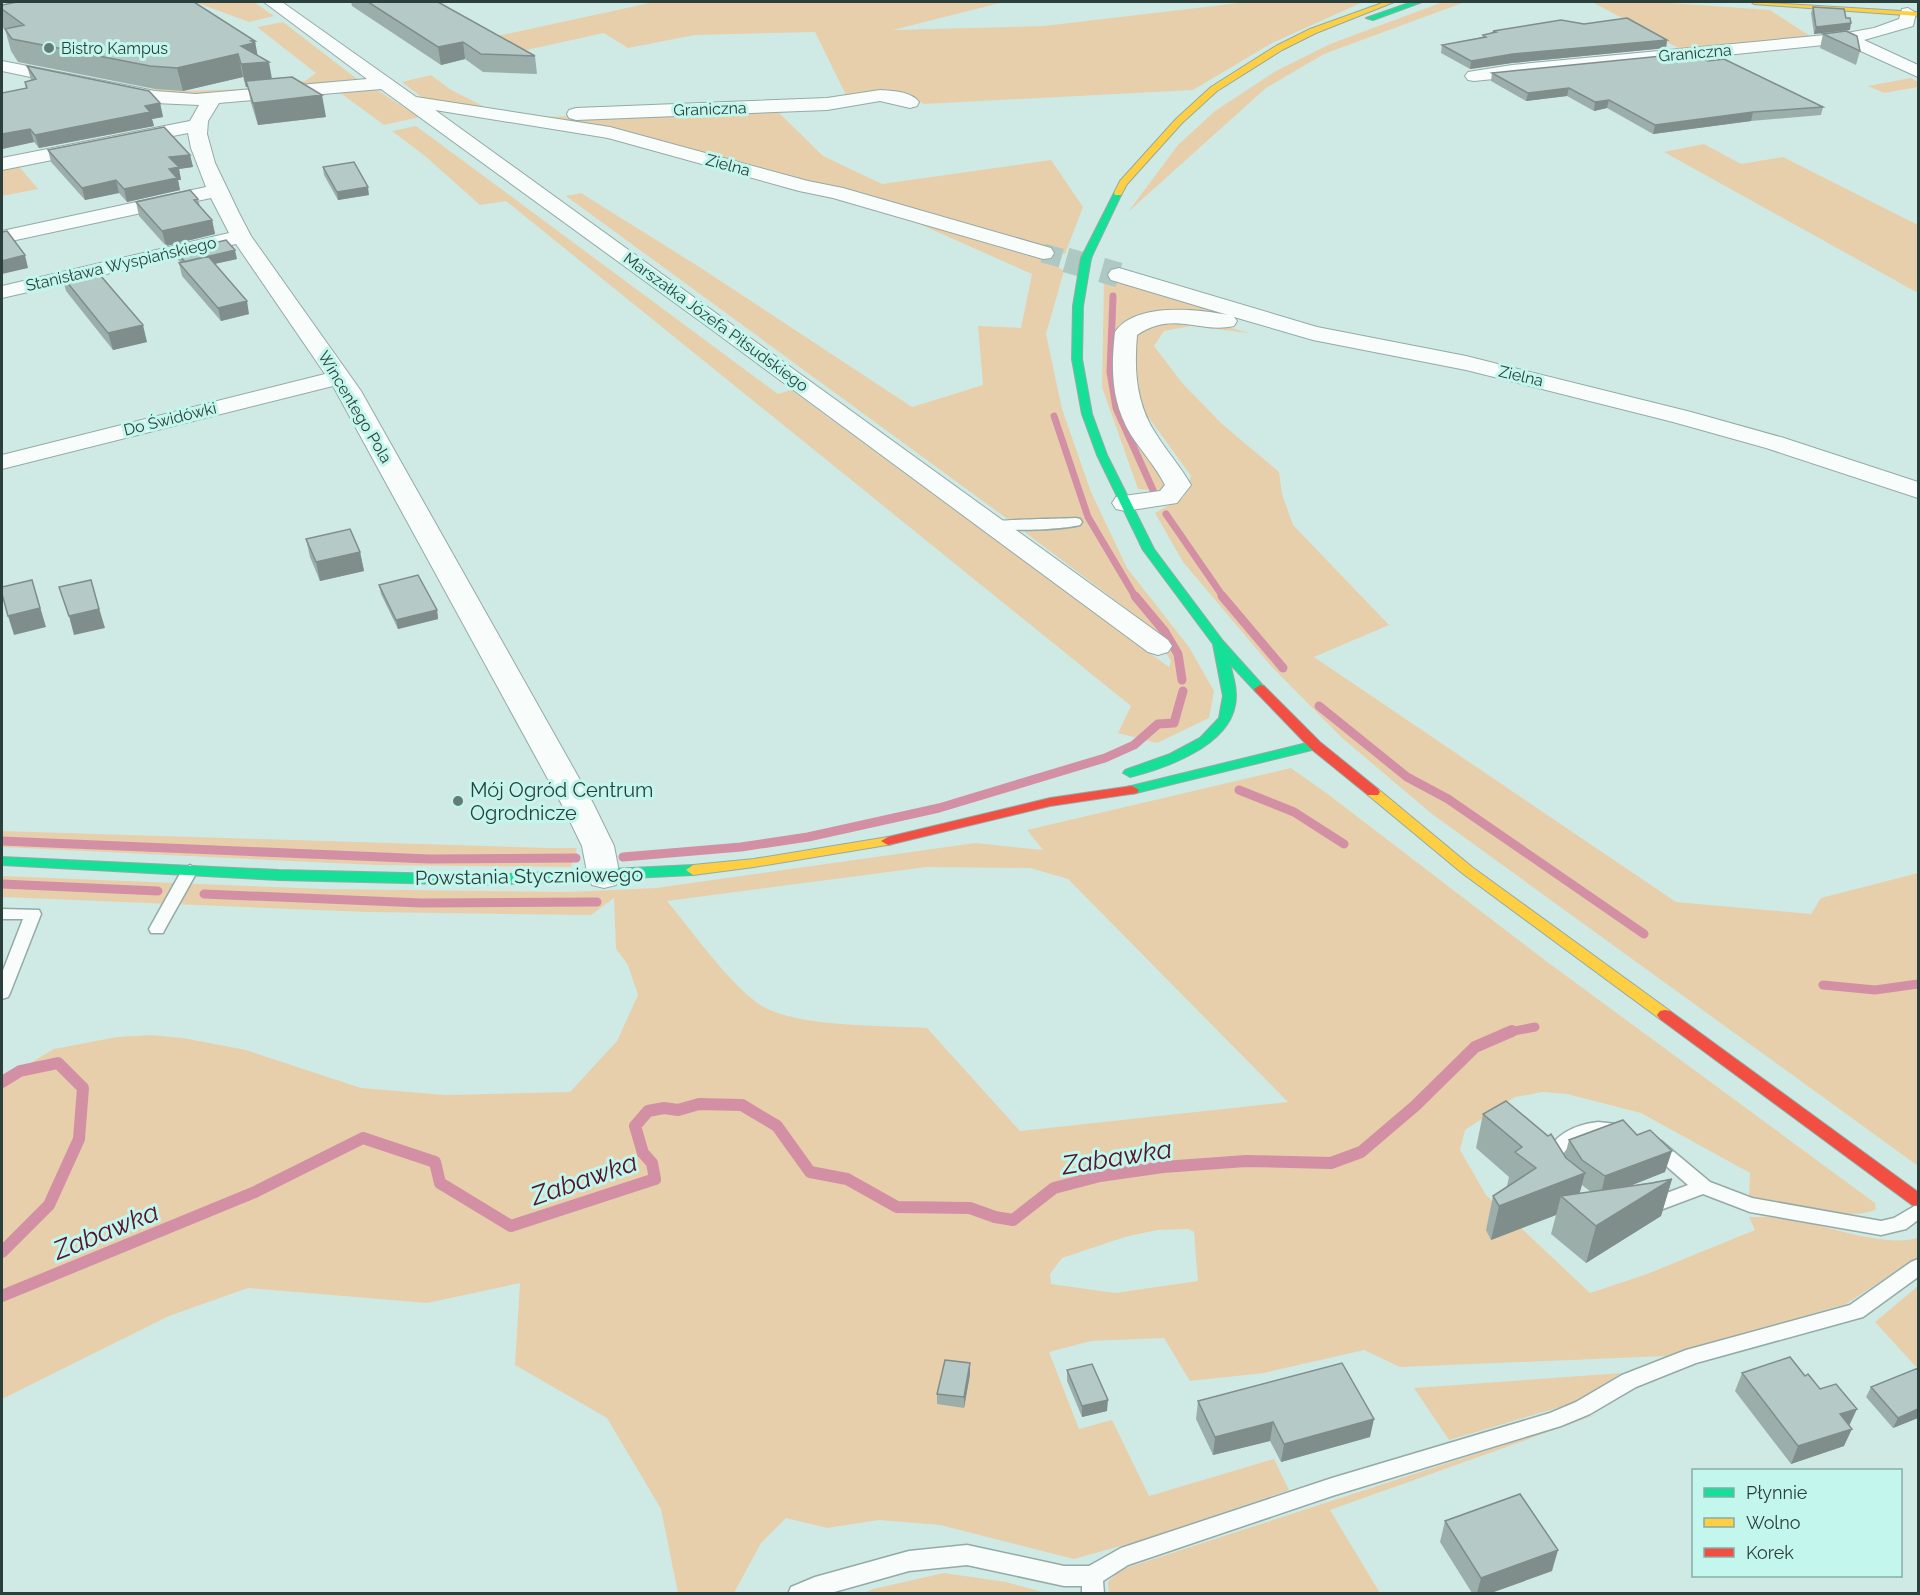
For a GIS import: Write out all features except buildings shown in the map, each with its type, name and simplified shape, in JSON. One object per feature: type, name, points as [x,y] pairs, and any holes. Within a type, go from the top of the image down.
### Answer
[{"type":"main road","points":[[1390,2],[1313,31],[1279,48],[1214,89],[1179,121],[1123,183],[1086,258],[1078,306],[1077,359],[1088,414],[1102,455],[1149,550],[1219,644],[1315,745],[1467,870],[1918,1200]]},
{"type":"main road","points":[[1179,121],[1300,48],[1351,26],[1418,2]]},
{"type":"main road","points":[[1754,2],[1913,14]]},
{"type":"main road","name":"Powstania Styczniowego","points":[[1050,802],[1181,754],[1202,742],[1228,713],[1229,692],[1219,644]]},
{"type":"main road","name":"Powstania Styczniowego","points":[[2,861],[490,880],[604,877],[766,861],[905,837],[1050,802],[1144,788],[1315,745]]},
{"type":"street","name":"Marszałka Józefa Piłsudskiego","points":[[272,2],[436,118],[1158,646]]},
{"type":"street","name":"Graniczna","points":[[1474,76],[1561,64],[1844,37],[1894,28],[1907,22],[1913,14]]},
{"type":"street","points":[[1844,37],[1918,72]]},
{"type":"street","points":[[2,66],[155,97],[212,100],[385,83]]},
{"type":"street","points":[[2,84],[45,76]]},
{"type":"street","name":"Graniczna","points":[[509,115],[816,105],[880,97],[904,99],[910,102]]},
{"type":"street","points":[[2,164],[197,125],[212,100]]},
{"type":"street","name":"Zielna","points":[[408,100],[610,133],[806,187],[836,192],[1044,253]]},
{"type":"street","name":"Wincentego Pola","points":[[197,125],[202,152],[241,236],[340,377],[577,804],[598,846],[604,877]]},
{"type":"street","points":[[2,237],[218,190]]},
{"type":"street","name":"Stanisława Wyspiańskiego","points":[[2,292],[241,236]]},
{"type":"street","name":"Zielna","points":[[1119,275],[1313,333],[1466,363],[1567,387],[1775,443],[1918,490]]},
{"type":"street","points":[[1125,503],[1168,498],[1178,485],[1171,470],[1143,434],[1126,402],[1123,360],[1126,332],[1135,324],[1150,319],[1191,316],[1313,333]]},
{"type":"street","name":"Do Świdówki","points":[[2,462],[340,377]]},
{"type":"lane","points":[[990,524],[1033,525],[1076,522]]},
{"type":"lane","points":[[157,928],[190,870]]},
{"type":"lane","points":[[2,914],[33,914],[2,993]]},
{"type":"lane","points":[[1562,1182],[1556,1175],[1551,1158],[1560,1143],[1575,1133],[1596,1128],[1620,1130],[1650,1141],[1703,1187],[1750,1205],[1881,1228],[1899,1224],[1918,1211]]},
{"type":"lane","points":[[1628,1212],[1647,1209],[1703,1187]]},
{"type":"lane","points":[[799,1593],[909,1561],[967,1555],[1064,1576],[1093,1585],[1120,1558],[1397,1466],[1554,1420],[1583,1408],[1629,1381],[1693,1356],[1856,1311],[1918,1267]]},
{"type":"shaded area","points":[[195,2],[254,2],[274,16],[249,22]]},
{"type":"shaded area","points":[[654,2],[1000,3],[893,30],[1044,26],[1247,2],[1363,2],[1272,43],[1193,90],[924,104],[903,95],[769,103],[846,95],[815,32],[695,35],[628,48],[604,33],[481,60],[456,45]]},
{"type":"shaded area","points":[[1443,2],[1465,2],[1324,54],[1266,88],[1128,212],[1178,145],[1215,111],[1276,71],[1330,44]]},
{"type":"shaded area","points":[[1592,2],[1656,2],[1770,10],[1813,38],[1684,51]]},
{"type":"shaded area","points":[[283,22],[357,79],[202,95],[151,90],[164,87],[186,91],[240,89],[305,81],[316,73],[257,27]]},
{"type":"shaded area","points":[[431,75],[451,90],[483,106],[427,101],[402,82]]},
{"type":"shaded area","points":[[1911,78],[1918,82],[1918,87],[1884,93],[1868,86]]},
{"type":"shaded area","points":[[377,90],[419,117],[384,125],[339,92]]},
{"type":"shaded area","points":[[774,108],[823,156],[882,184],[1051,160],[1083,207],[1065,254],[886,203],[853,191],[809,183],[544,117]]},
{"type":"shaded area","points":[[416,126],[778,394],[791,390],[1169,667],[1171,661],[1148,625],[1002,515],[566,196],[581,193],[701,268],[912,407],[983,385],[978,326],[1021,328],[1032,274],[906,218],[909,216],[1053,257],[1047,260],[1064,271],[1046,334],[1062,409],[1091,492],[1127,568],[1189,647],[1214,691],[1209,718],[1157,743],[1118,733],[1131,706],[506,201],[480,205],[425,156],[392,131]]},
{"type":"shaded area","points":[[1704,144],[1741,164],[1783,157],[1918,225],[1918,293],[1664,152]]},
{"type":"shaded area","points":[[16,163],[38,189],[2,196],[2,166]]},
{"type":"shaded area","points":[[1113,277],[1266,323],[1197,314],[1158,312],[1132,317],[1119,330],[1115,387],[1167,481],[1161,491],[1138,489],[1102,387],[1104,280]]},
{"type":"shaded area","points":[[1181,320],[1218,324],[1249,333],[1191,326],[1164,331],[1154,346],[1183,384],[1222,424],[1279,472],[1282,494],[1293,525],[1389,625],[1314,657],[1676,902],[1811,914],[1821,898],[1918,873],[1918,1166],[1432,814],[1341,737],[1271,666],[1183,562],[1155,513],[1184,497],[1191,476],[1133,396],[1131,366],[1138,332],[1154,323]]},
{"type":"shaded area","points":[[1291,768],[1546,961],[1875,1203],[1876,1209],[1851,1214],[1796,1207],[1749,1197],[1750,1173],[1641,1113],[1567,1094],[1543,1092],[1515,1097],[1465,1130],[1460,1150],[1486,1195],[1590,1293],[1647,1274],[1755,1230],[1749,1217],[1787,1218],[1871,1238],[1904,1240],[1917,1238],[1918,1257],[1846,1304],[1667,1356],[1400,1367],[1364,1350],[1264,1373],[1190,1381],[1164,1338],[1091,1341],[1049,1352],[1079,1429],[1112,1420],[1149,1496],[1274,1459],[1289,1490],[1142,1540],[1074,1559],[940,1525],[879,1520],[827,1528],[786,1518],[761,1543],[734,1593],[678,1593],[661,1509],[607,1418],[515,1365],[520,1283],[427,1303],[248,1288],[169,1316],[2,1399],[2,1080],[54,1049],[117,1037],[151,1035],[183,1038],[246,1050],[361,1088],[445,1095],[570,1092],[617,1041],[638,995],[628,965],[616,949],[614,898],[591,915],[366,912],[2,897],[2,876],[325,889],[567,892],[656,888],[975,843],[1043,850],[1027,830]],"holes":[[[927,867],[1030,868],[1068,879],[1288,1102],[1020,1131],[927,1028],[813,1021],[790,1017],[756,1002],[721,967],[667,901]],[[1188,1229],[1194,1232],[1198,1281],[1115,1293],[1051,1284],[1050,1274],[1062,1258],[1125,1237],[1157,1230]]]},
{"type":"shaded area","points":[[2,831],[577,848],[571,867],[375,865],[2,847]]},
{"type":"shaded area","points":[[1918,1286],[1918,1369],[1875,1322]]},
{"type":"shaded area","points":[[1622,1373],[1574,1403],[1449,1440],[1414,1388]]},
{"type":"shaded area","points":[[1604,1412],[1330,1510],[1380,1593],[1109,1594],[1108,1582],[1120,1570]]},
{"type":"shaded area","points":[[944,1573],[1006,1582],[1046,1593],[864,1593]]},
{"type":"waterway","points":[[1113,296],[1110,372],[1116,408],[1153,490]]},
{"type":"waterway","points":[[1054,416],[1088,517],[1136,598]]},
{"type":"waterway","points":[[1166,514],[1224,598]]},
{"type":"waterway","points":[[1135,596],[1165,632],[1178,654],[1182,680]]},
{"type":"waterway","points":[[1222,596],[1283,668]]},
{"type":"waterway","points":[[623,857],[741,847],[808,837],[939,808],[1105,758],[1134,745],[1158,724],[1174,723],[1183,691]]},
{"type":"waterway","points":[[1319,706],[1407,777],[1448,799],[1644,934]]},
{"type":"waterway","points":[[1239,790],[1294,812],[1344,844]]},
{"type":"waterway","points":[[2,841],[429,859],[576,858]]},
{"type":"waterway","points":[[2,884],[158,891]]},
{"type":"waterway","points":[[204,894],[421,903],[597,902]]},
{"type":"waterway","name":"Zabawka","points":[[1823,985],[1875,990],[1918,984]]},
{"type":"waterway","name":"Zabawka","points":[[1510,1032],[1535,1027]]},
{"type":"waterway","name":"Zabawka","points":[[2,1296],[255,1192],[363,1138],[435,1162],[440,1183],[511,1226],[655,1179],[652,1163],[643,1153],[635,1126],[648,1111],[664,1108],[678,1110],[699,1104],[742,1105],[777,1126],[810,1172],[847,1179],[897,1207],[970,1208],[995,1217],[1013,1220],[1054,1188],[1100,1176],[1163,1167],[1246,1161],[1331,1163],[1361,1152],[1415,1106],[1475,1047],[1510,1032]]},
{"type":"waterway","name":"Zabawka","points":[[1504,1033],[1510,1032]]},
{"type":"waterway","name":"Zabawka","points":[[2,1082],[20,1071],[58,1063],[83,1088],[79,1139],[49,1205],[2,1252]]},
{"type":"tunnel","points":[[1043,253],[1071,261]]},
{"type":"tunnel","points":[[1066,260],[1119,275]]},
{"type":"traffic: fast","points":[[1370,18],[1418,2]]},
{"type":"traffic: fast","points":[[1118,193],[1086,258],[1078,306],[1077,359],[1087,414],[1102,455],[1149,550],[1219,644],[1260,689]]},
{"type":"traffic: fast","points":[[1130,773],[1174,757],[1204,741],[1225,718],[1229,704],[1229,689],[1219,644]]},
{"type":"traffic: fast","points":[[1132,790],[1315,745]]},
{"type":"traffic: fast","points":[[2,861],[279,875],[490,880],[693,870]]},
{"type":"traffic: slow","points":[[1118,193],[1123,183],[1179,121],[1214,89],[1279,48],[1313,31],[1390,2]]},
{"type":"traffic: slow","points":[[1754,2],[1918,14]]},
{"type":"traffic: slow","points":[[1373,792],[1467,870],[1665,1015]]},
{"type":"traffic: slow","points":[[693,870],[754,863],[888,841]]},
{"type":"traffic: jam","points":[[1260,689],[1315,745],[1373,792]]},
{"type":"traffic: jam","points":[[888,841],[1050,802],[1132,790]]},
{"type":"traffic: jam","points":[[1665,1015],[1918,1200]]},
{"type":"place","name":"Bistro Kampus","points":[[49,48]]},
{"type":"place","name":"Mój Ogród Centrum Ogrodnicze","points":[[458,801]]}]
